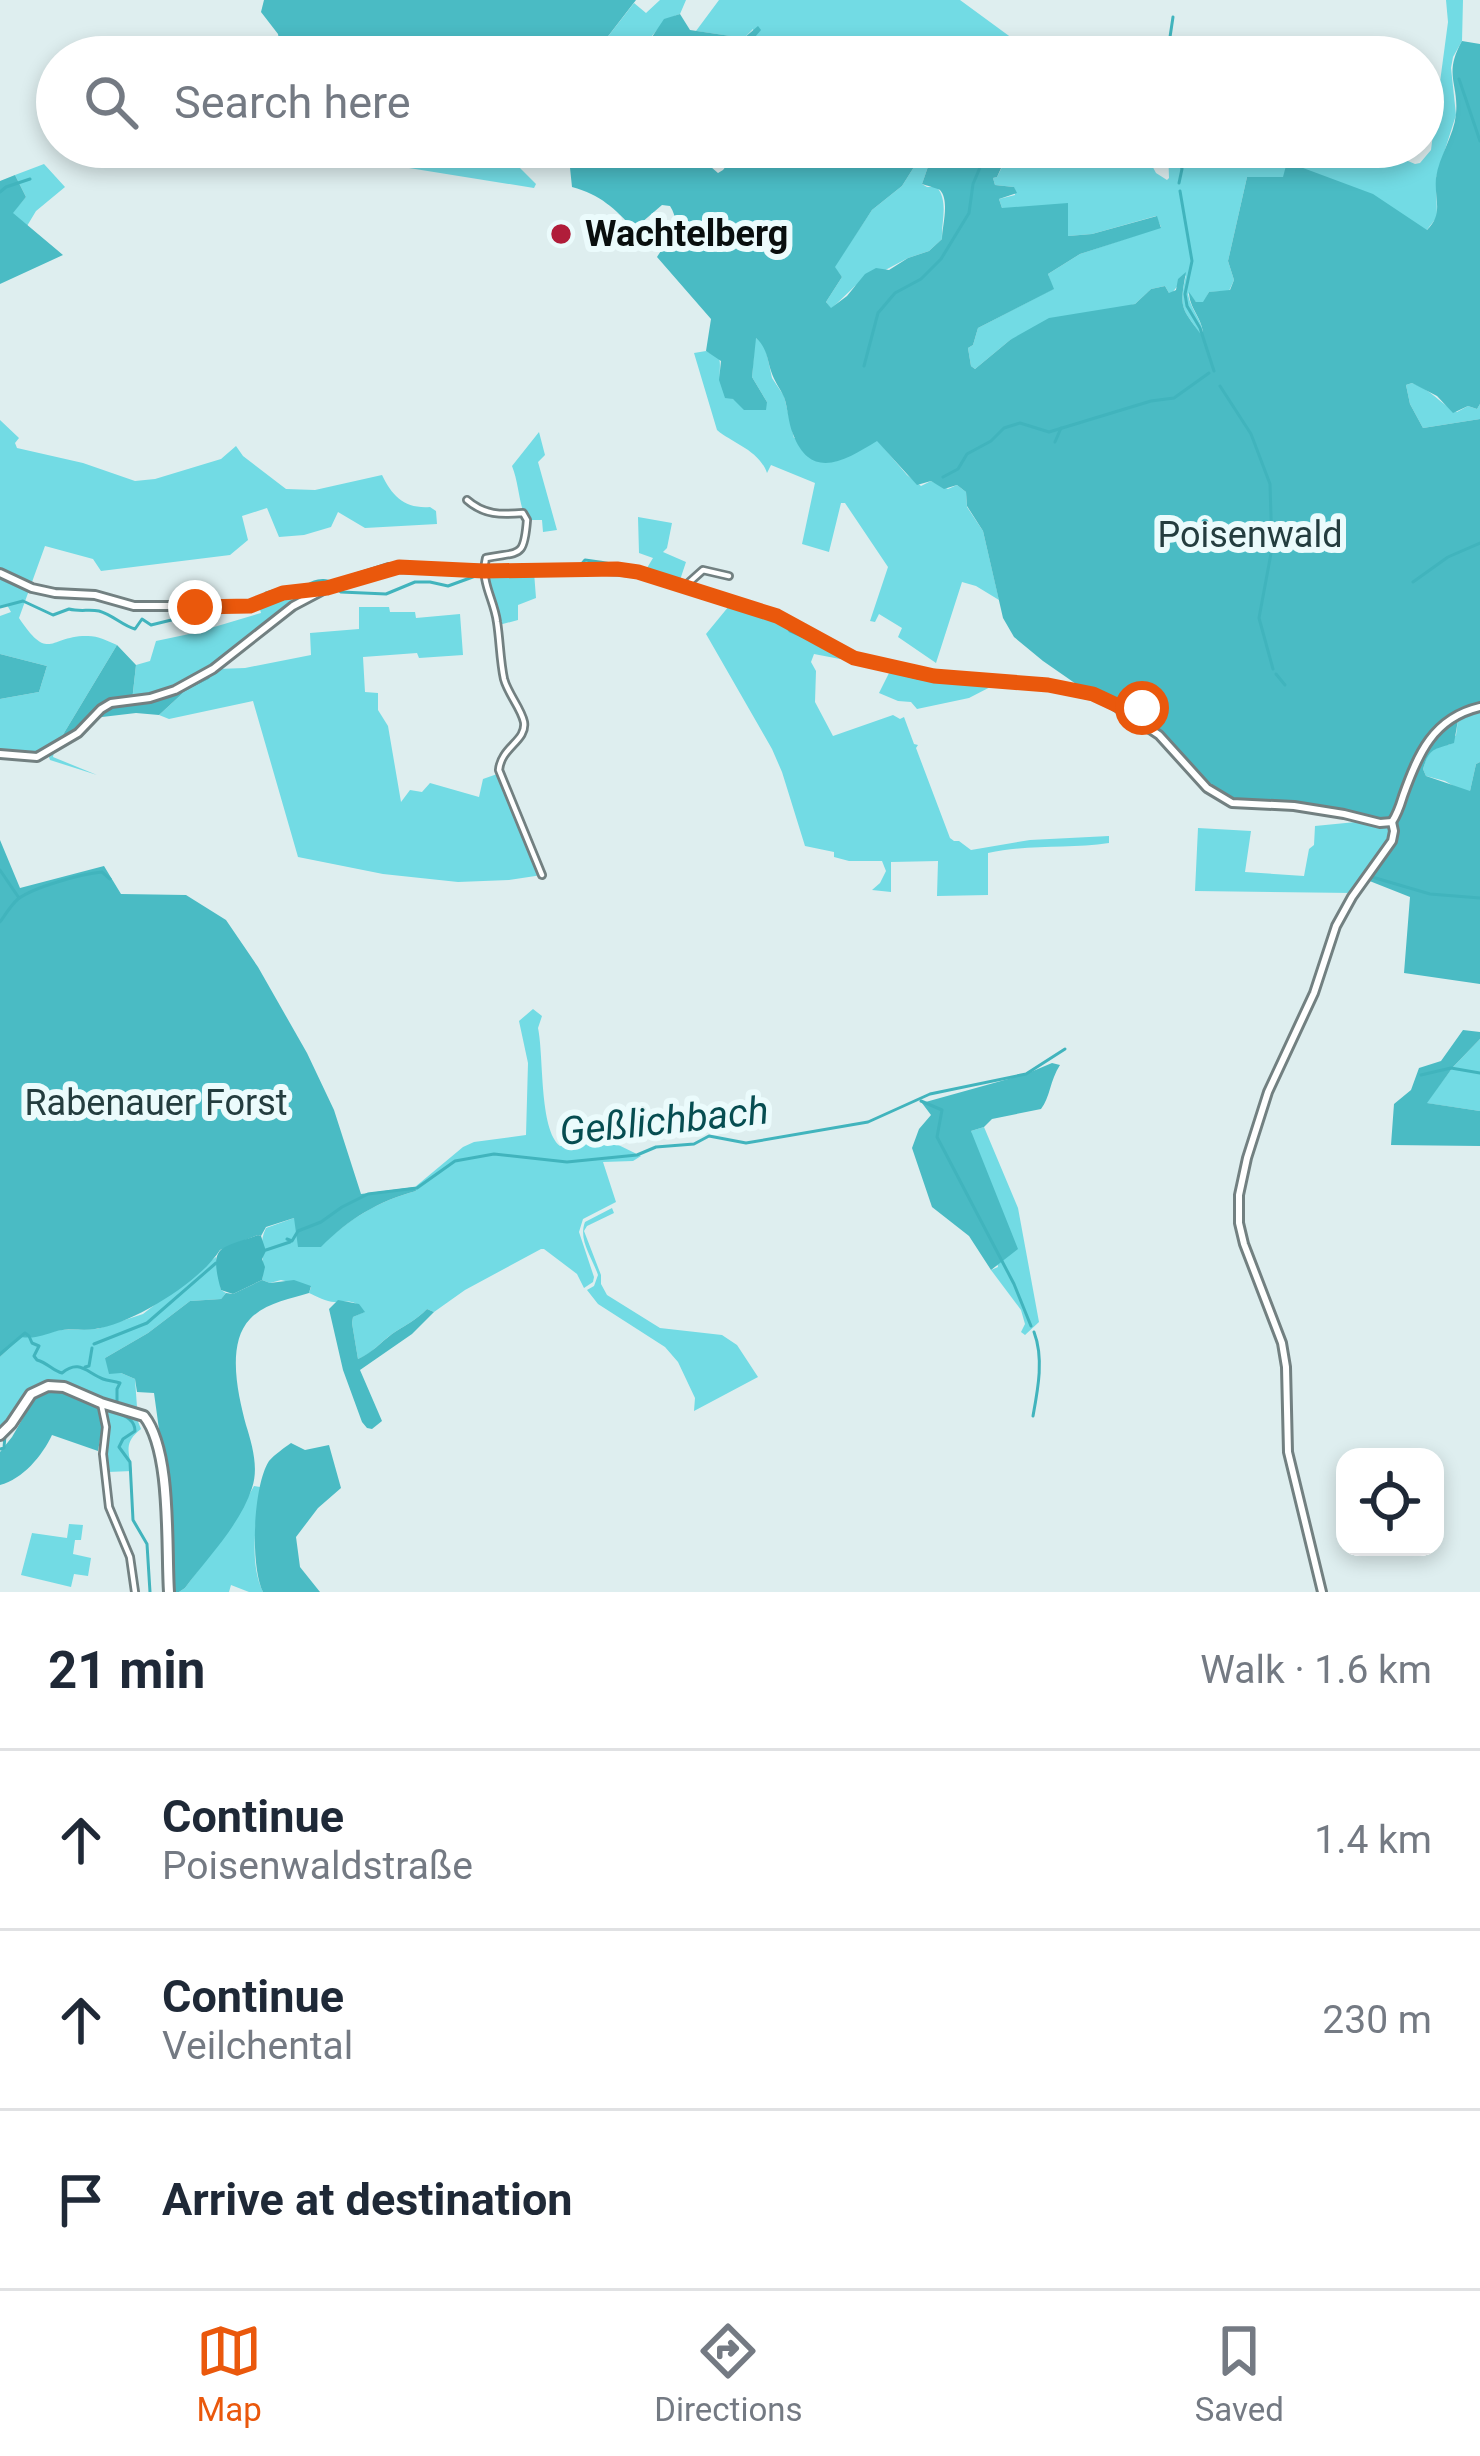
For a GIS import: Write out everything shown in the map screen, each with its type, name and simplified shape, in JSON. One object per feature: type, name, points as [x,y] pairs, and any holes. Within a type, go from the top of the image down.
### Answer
[{"type":"main road","points":[[2,1433],[23,1403],[42,1388],[64,1387],[142,1414],[150,1423],[159,1453],[169,1592]]},
{"type":"street","points":[[467,500],[478,509],[523,513],[527,520],[522,549],[517,554],[486,558],[484,573],[504,678],[524,724],[521,736],[501,756],[499,770],[542,874]]},
{"type":"street","points":[[0,573],[32,588],[95,595],[134,606],[250,606],[283,593],[327,588],[399,567],[484,573],[638,572],[777,616],[854,658],[934,676],[1048,685],[1093,694],[1142,721],[1208,788],[1232,803],[1294,806],[1392,822]]},
{"type":"street","points":[[684,586],[703,570],[729,575]]},
{"type":"street","points":[[0,754],[37,757],[78,733],[111,703],[175,690],[234,654],[287,610],[327,588]]},
{"type":"street","points":[[1322,1592],[1288,1452],[1282,1343],[1244,1244],[1239,1195],[1256,1124],[1278,1064],[1314,993],[1342,911],[1392,841],[1392,822],[1418,755],[1444,723],[1480,706]]},
{"type":"street","points":[[101,1402],[109,1507],[130,1557],[135,1592]]},
{"type":"shaded area","points":[[660,0],[686,0],[680,14],[652,36],[608,36],[634,3],[646,13]]},
{"type":"shaded area","points":[[719,0],[960,0],[1009,36],[754,36],[753,29],[746,36],[730,36],[696,31]]},
{"type":"shaded area","points":[[1446,0],[1463,0],[1462,41],[1451,68],[1456,115],[1444,153],[1444,52]]},
{"type":"shaded area","points":[[48,168],[65,187],[36,211],[27,226],[12,213],[26,197],[15,175]]},
{"type":"shaded area","points":[[409,168],[520,168],[536,184],[534,188]]},
{"type":"shaded area","points":[[913,168],[928,168],[922,184],[937,187],[941,193],[942,239],[929,251],[855,286],[831,309],[826,302],[842,277],[834,267],[872,210],[902,186]]},
{"type":"shaded area","points":[[1002,168],[1153,168],[1169,178],[1169,168],[1439,168],[1437,217],[1426,231],[1283,177],[1247,177],[1228,261],[1234,280],[1229,291],[1209,292],[1204,302],[1196,302],[1188,293],[1203,338],[1184,309],[1186,275],[1172,293],[1165,286],[1151,289],[1135,304],[1010,340],[975,369],[971,366],[968,348],[978,328],[1053,289],[1048,274],[1080,254],[1161,227],[1156,216],[1068,236],[1002,208],[999,199],[1015,195],[1014,187],[995,185],[993,178]]},
{"type":"shaded area","points":[[755,337],[765,346],[794,438],[877,440],[921,486],[931,481],[948,489],[957,485],[966,492],[967,507],[983,531],[999,600],[962,582],[936,663],[898,637],[902,628],[879,614],[875,622],[870,621],[888,567],[845,503],[841,503],[829,552],[802,544],[815,483],[771,465],[767,473],[752,453],[717,430],[694,353],[706,351],[719,358],[722,387],[731,398],[767,402],[752,377]]},
{"type":"shaded area","points":[[1412,383],[1457,412],[1468,406],[1477,409],[1480,404],[1480,419],[1423,428],[1410,404],[1406,385]]},
{"type":"shaded area","points":[[0,420],[19,438],[17,448],[135,481],[221,459],[236,446],[286,489],[315,490],[382,475],[400,500],[436,511],[437,524],[365,528],[338,512],[331,527],[279,537],[267,508],[242,516],[248,540],[230,555],[101,571],[93,559],[45,546],[19,618],[29,632],[44,644],[88,636],[117,645],[58,743],[99,714],[102,717],[53,757],[97,775],[50,760],[48,754],[0,754],[0,699],[39,692],[47,666],[0,654],[0,616],[11,612],[7,605],[0,608]]},
{"type":"shaded area","points":[[539,432],[545,455],[538,462],[557,530],[543,532],[542,520],[527,520],[524,515],[512,466]]},
{"type":"shaded area","points":[[638,517],[672,523],[663,552],[686,562],[679,583],[649,573],[653,558],[639,553]]},
{"type":"shaded area","points":[[534,572],[536,598],[518,605],[518,620],[499,625],[486,573]]},
{"type":"shaded area","points":[[314,592],[287,607],[217,669],[311,655],[310,633],[359,629],[359,607],[415,612],[416,618],[460,614],[463,655],[363,657],[365,692],[378,693],[401,802],[410,790],[422,792],[430,783],[479,797],[483,779],[500,773],[542,875],[458,882],[383,874],[298,857],[253,701],[169,719],[159,715],[184,692],[209,679],[132,702],[136,665],[150,661],[156,641],[261,613],[259,606],[286,596]]},
{"type":"shaded area","points":[[729,606],[781,621],[843,654],[840,659],[814,654],[811,662],[816,671],[815,702],[833,736],[893,715],[904,717],[954,841],[971,850],[1030,840],[1109,836],[1109,843],[988,853],[988,895],[937,896],[938,861],[891,862],[891,892],[872,890],[886,871],[882,861],[849,861],[834,857],[834,852],[805,846],[772,749],[706,634]]},
{"type":"shaded area","points":[[891,669],[998,683],[969,698],[917,709],[911,702],[879,693]]},
{"type":"shaded area","points":[[1480,709],[1480,762],[1470,791],[1426,776],[1423,769],[1431,752],[1449,745],[1458,720]]},
{"type":"shaded area","points":[[1366,821],[1392,829],[1392,836],[1353,893],[1195,891],[1198,828],[1251,831],[1245,872],[1304,876],[1315,826]]},
{"type":"shaded area","points":[[533,1009],[542,1016],[538,1028],[543,1092],[553,1137],[560,1146],[586,1142],[594,1130],[641,1156],[633,1161],[603,1162],[616,1202],[583,1219],[579,1232],[593,1282],[584,1288],[577,1274],[541,1249],[434,1312],[427,1309],[358,1359],[352,1323],[353,1317],[364,1312],[357,1305],[325,1300],[309,1293],[311,1287],[262,1280],[266,1228],[294,1218],[321,1246],[365,1212],[416,1191],[415,1187],[463,1147],[526,1135],[528,1063],[519,1021]]},
{"type":"shaded area","points":[[1480,1039],[1480,1111],[1426,1103],[1453,1067]]},
{"type":"shaded area","points":[[984,1127],[1018,1208],[1039,1322],[1025,1335],[1021,1310],[991,1270],[998,1267],[971,1131]]},
{"type":"shaded area","points":[[612,1208],[614,1213],[584,1231],[607,1295],[660,1328],[722,1335],[737,1345],[758,1377],[694,1411],[695,1398],[665,1347],[598,1304],[587,1290],[598,1275],[583,1229],[585,1222]]},
{"type":"shaded area","points":[[258,1235],[266,1251],[262,1280],[233,1294],[221,1290],[216,1264],[221,1250]]},
{"type":"shaded area","points":[[216,1257],[221,1290],[226,1293],[221,1299],[190,1301],[105,1358],[135,1379],[137,1407],[46,1382],[28,1393],[0,1427],[0,1357],[21,1337],[97,1329],[143,1314]]},
{"type":"shaded area","points":[[104,1408],[137,1419],[141,1429],[129,1448],[132,1471],[108,1472]]},
{"type":"shaded area","points":[[254,1486],[260,1487],[255,1554],[263,1592],[231,1585],[229,1592],[179,1592],[233,1523]]},
{"type":"shaded area","points":[[69,1524],[83,1525],[73,1554],[91,1558],[88,1576],[74,1574],[71,1587],[21,1575],[32,1533],[67,1538]]},
{"type":"green space","points":[[264,0],[636,0],[608,36],[278,36],[261,12]]},
{"type":"green space","points":[[680,14],[690,30],[730,36],[653,36],[664,19]]},
{"type":"green space","name":"Poisenwald","points":[[1462,41],[1480,44],[1480,404],[1477,409],[1468,406],[1453,413],[1437,396],[1412,383],[1406,385],[1423,428],[1480,419],[1480,709],[1458,720],[1454,743],[1431,753],[1423,769],[1426,776],[1470,791],[1480,762],[1480,984],[1404,973],[1410,897],[1367,880],[1396,832],[1397,819],[1371,820],[1338,811],[1219,797],[1146,722],[1146,710],[1078,689],[1014,637],[1003,618],[983,531],[967,506],[966,492],[957,485],[944,489],[931,481],[917,485],[877,441],[830,463],[809,458],[793,434],[784,397],[756,338],[752,377],[767,402],[766,410],[744,410],[725,398],[719,380],[721,361],[706,351],[711,319],[657,257],[674,226],[670,206],[662,205],[634,229],[606,203],[572,187],[570,168],[712,168],[718,173],[725,168],[913,168],[902,186],[872,210],[835,267],[842,277],[826,302],[831,308],[865,274],[876,268],[889,270],[929,251],[942,239],[943,195],[922,184],[928,168],[1001,168],[993,178],[995,185],[1014,187],[1017,193],[999,199],[1002,208],[1068,203],[1068,236],[1157,216],[1161,228],[1080,254],[1048,274],[1054,289],[978,328],[968,348],[975,369],[1010,340],[1049,318],[1135,304],[1151,289],[1165,286],[1169,293],[1186,272],[1184,308],[1203,337],[1189,292],[1196,302],[1203,302],[1209,292],[1230,290],[1234,280],[1228,261],[1247,177],[1283,177],[1285,168],[1303,168],[1373,194],[1427,230],[1435,218],[1438,170],[1444,168],[1455,122],[1456,53]]},
{"type":"green space","points":[[15,175],[26,197],[13,213],[63,255],[0,284],[0,181]]},
{"type":"green space","points":[[117,645],[136,665],[132,701],[150,699],[213,671],[209,679],[184,692],[159,715],[99,714],[63,740],[61,738]]},
{"type":"green space","points":[[0,654],[47,666],[39,692],[0,699]]},
{"type":"green space","name":"Rabenauer Forst","points":[[0,840],[20,888],[104,866],[121,894],[186,895],[226,920],[307,1053],[334,1110],[361,1194],[415,1187],[416,1191],[365,1212],[321,1247],[298,1247],[294,1218],[266,1227],[261,1236],[220,1250],[181,1288],[146,1310],[95,1329],[21,1337],[0,1357]]},
{"type":"green space","points":[[1463,1030],[1480,1032],[1480,1039],[1427,1103],[1480,1111],[1480,1146],[1391,1145],[1394,1104],[1411,1090],[1419,1068],[1441,1061]]},
{"type":"green space","points":[[1052,1063],[1060,1065],[1041,1109],[992,1119],[971,1131],[1018,1249],[991,1270],[969,1236],[932,1207],[912,1148],[931,1115],[922,1103]]},
{"type":"green space","points":[[262,1280],[294,1280],[311,1286],[309,1293],[263,1309],[243,1330],[236,1370],[254,1456],[252,1488],[240,1515],[185,1588],[171,1592],[169,1502],[154,1393],[137,1392],[135,1379],[109,1374],[105,1358],[190,1301],[221,1299]]},
{"type":"green space","points":[[338,1300],[359,1304],[365,1312],[353,1317],[352,1323],[358,1359],[427,1309],[434,1312],[412,1334],[360,1370],[382,1421],[372,1429],[362,1422],[343,1370],[329,1309]]},
{"type":"green space","points":[[58,1391],[100,1408],[103,1422],[98,1451],[52,1435],[31,1466],[0,1485],[0,1452],[34,1399]]},
{"type":"green space","points":[[291,1443],[305,1450],[329,1445],[341,1488],[296,1537],[300,1567],[320,1592],[263,1592],[259,1580],[255,1546],[259,1488],[269,1461]]},
{"type":"waterway","points":[[1170,36],[1173,17]]},
{"type":"waterway","points":[[1459,79],[1480,141]]},
{"type":"waterway","points":[[864,366],[878,313],[895,293],[921,279],[941,259],[969,213],[980,168]]},
{"type":"waterway","points":[[1179,183],[1182,168]]},
{"type":"waterway","points":[[0,192],[30,179]]},
{"type":"waterway","points":[[1180,191],[1192,261],[1187,306],[1214,371]]},
{"type":"waterway","points":[[943,477],[1004,428],[1020,423],[1049,432],[1174,398],[1209,373]]},
{"type":"waterway","points":[[1220,386],[1251,434],[1270,484],[1272,548],[1259,618],[1273,669]]},
{"type":"waterway","points":[[1055,442],[1061,428]]},
{"type":"waterway","points":[[1413,582],[1448,557],[1480,543]]},
{"type":"waterway","points":[[579,567],[585,560],[685,582]]},
{"type":"waterway","points":[[336,588],[386,594],[415,582],[448,586],[481,574]]},
{"type":"waterway","points":[[306,587],[318,581],[332,583]]},
{"type":"waterway","points":[[690,584],[729,596]]},
{"type":"waterway","points":[[282,588],[303,588]]},
{"type":"waterway","points":[[261,599],[280,589]]},
{"type":"waterway","points":[[0,607],[23,601],[53,615],[69,609],[99,611],[135,629],[142,619],[151,625],[227,610]]},
{"type":"waterway","points":[[232,610],[247,609]]},
{"type":"waterway","points":[[783,621],[790,631],[815,642]]},
{"type":"waterway","points":[[1276,674],[1285,685]]},
{"type":"waterway","points":[[0,870],[19,898]]},
{"type":"waterway","points":[[0,922],[18,899],[35,890],[93,873],[102,872],[110,879]]},
{"type":"waterway","points":[[1372,877],[1430,894],[1480,898]]},
{"type":"waterway","name":"Geßlichbach","points":[[287,1239],[292,1241],[298,1231],[368,1194],[417,1188],[455,1161],[494,1154],[567,1162],[637,1155],[656,1147],[694,1144],[709,1136],[746,1143],[868,1122],[930,1094],[1026,1074],[1065,1049]]},
{"type":"waterway","points":[[1421,1075],[1451,1068],[1480,1073]]},
{"type":"waterway","points":[[921,1101],[942,1110],[937,1137],[1031,1326]]},
{"type":"waterway","name":"Geßlichbach","points":[[266,1250],[290,1242]]},
{"type":"waterway","name":"Geßlichbach","points":[[94,1344],[147,1323],[216,1263]]},
{"type":"waterway","points":[[1033,1416],[1039,1363],[1034,1332]]},
{"type":"waterway","points":[[0,1354],[25,1333],[39,1346],[37,1360],[56,1371],[78,1367],[120,1383],[117,1402]]},
{"type":"waterway","points":[[85,1367],[92,1348]]},
{"type":"waterway","points":[[116,1412],[135,1427],[119,1447],[130,1462],[133,1520],[147,1544],[150,1592]]},
{"type":"waterway","points":[[0,1449],[5,1435]]},
{"type":"place","name":"Wachtelberg","points":[[561,234]]},
{"type":"route","points":[[195,607],[250,606],[283,593],[327,588],[399,567],[617,569],[777,616],[854,658],[934,676],[1048,685],[1093,694],[1123,708],[1142,708]]}]
